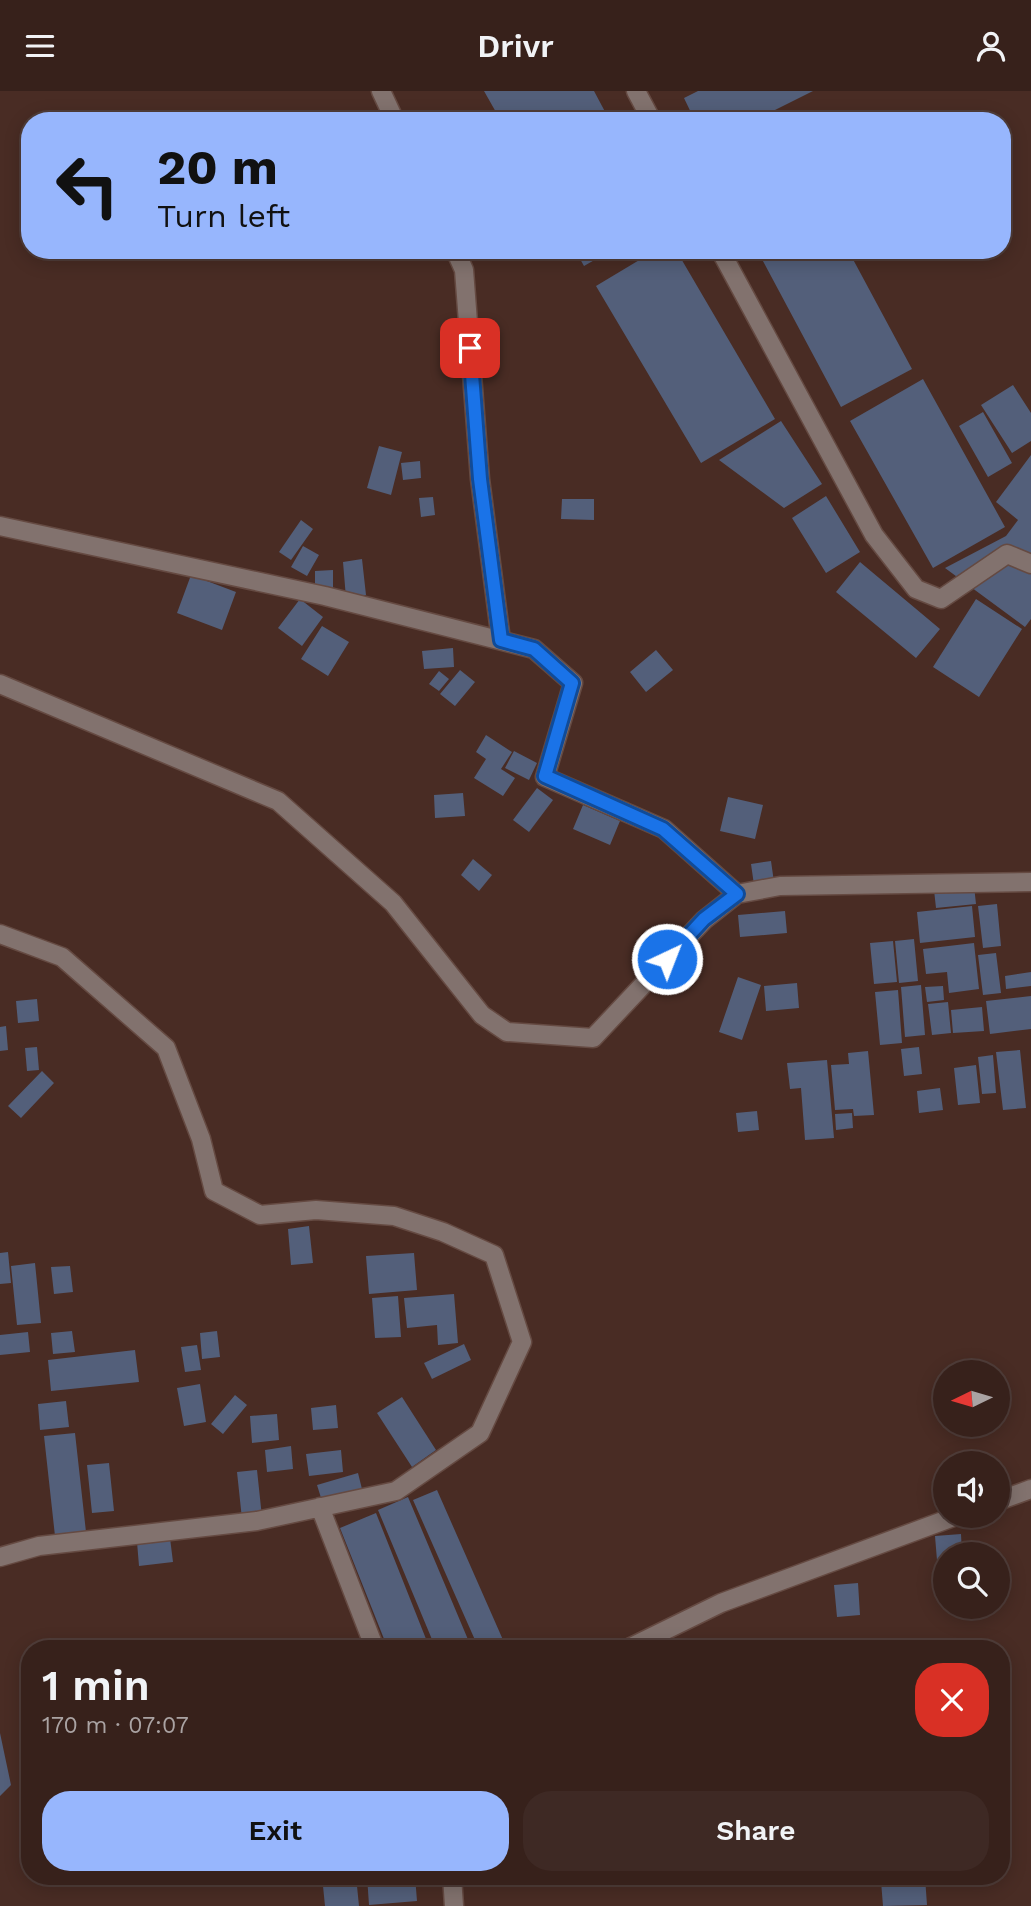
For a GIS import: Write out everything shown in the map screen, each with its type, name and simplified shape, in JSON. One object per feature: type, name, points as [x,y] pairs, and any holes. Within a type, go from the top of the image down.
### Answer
[{"type":"street","points":[[381,91],[391,112]]},
{"type":"street","points":[[636,91],[647,112]]},
{"type":"street","points":[[459,259],[464,270],[480,479],[501,640]]},
{"type":"street","points":[[725,259],[874,534],[916,589],[941,599],[1007,554],[1031,564]]},
{"type":"street","points":[[0,526],[325,596],[534,649],[572,683],[545,776],[663,829],[737,894]]},
{"type":"street","points":[[0,684],[278,801],[393,903],[482,1015],[507,1032],[593,1038],[704,919],[737,894],[780,886],[1031,882]]},
{"type":"street","points":[[0,934],[62,957],[166,1048],[201,1139],[214,1191],[260,1215],[316,1210],[394,1216],[443,1232],[494,1255],[522,1342],[480,1433],[396,1491],[257,1521],[39,1546],[0,1557]]},
{"type":"street","points":[[1010,1497],[1031,1489]]},
{"type":"street","points":[[320,1507],[372,1640]]},
{"type":"street","points":[[645,1640],[721,1603],[933,1525]]},
{"type":"street","points":[[453,1885],[454,1906]]},
{"type":"building","points":[[484,91],[594,91],[605,112],[496,112]]},
{"type":"building","points":[[698,91],[813,91],[771,112],[691,112],[684,98]]},
{"type":"building","points":[[580,259],[596,259],[584,266]]},
{"type":"building","points":[[641,259],[681,259],[775,419],[701,463],[596,286]]},
{"type":"building","points":[[762,259],[853,259],[912,369],[841,407]]},
{"type":"building","points":[[923,379],[1005,527],[933,568],[850,421]]},
{"type":"building","points":[[1013,385],[1031,413],[1031,441],[1012,453],[981,405]]},
{"type":"building","points":[[983,412],[1012,463],[988,477],[959,426]]},
{"type":"building","points":[[781,421],[822,484],[784,508],[719,460]]},
{"type":"building","points":[[379,446],[402,452],[391,495],[367,488]]},
{"type":"building","points":[[1031,455],[1031,619],[1025,627],[945,568],[1006,536],[1018,520],[996,502]]},
{"type":"building","points":[[420,461],[421,478],[403,480],[401,463]]},
{"type":"building","points":[[826,496],[860,552],[826,573],[792,518]]},
{"type":"building","points":[[433,497],[435,515],[421,517],[419,498]]},
{"type":"building","points":[[562,499],[594,499],[594,520],[561,519]]},
{"type":"building","points":[[301,520],[313,529],[291,560],[279,552]]},
{"type":"building","points":[[303,546],[319,555],[307,576],[291,567]]},
{"type":"building","points":[[362,559],[366,595],[346,598],[343,562]]},
{"type":"building","points":[[860,562],[940,629],[916,658],[836,592]]},
{"type":"building","points":[[333,570],[333,591],[315,592],[315,571]]},
{"type":"building","points":[[191,575],[236,592],[222,630],[177,613]]},
{"type":"building","points":[[300,599],[323,617],[302,646],[278,628]]},
{"type":"building","points":[[976,599],[1022,629],[979,697],[933,667]]},
{"type":"building","points":[[322,626],[349,642],[328,676],[301,659]]},
{"type":"building","points":[[453,648],[454,667],[424,669],[422,651]]},
{"type":"building","points":[[656,650],[673,670],[646,692],[630,672]]},
{"type":"building","points":[[460,670],[475,682],[455,706],[440,694]]},
{"type":"building","points":[[439,671],[449,679],[439,691],[429,684]]},
{"type":"building","points":[[486,735],[512,752],[501,769],[515,778],[503,796],[474,778],[486,759],[476,752]]},
{"type":"building","points":[[514,751],[537,763],[529,780],[505,768]]},
{"type":"building","points":[[537,788],[553,800],[529,832],[513,820]]},
{"type":"building","points":[[463,793],[465,816],[435,818],[434,795]]},
{"type":"building","points":[[728,797],[763,805],[755,839],[720,831]]},
{"type":"building","points":[[583,805],[620,821],[610,845],[573,829]]},
{"type":"building","points":[[473,859],[492,875],[479,891],[461,875]]},
{"type":"building","points":[[771,861],[774,882],[754,885],[751,864]]},
{"type":"building","points":[[974,886],[976,904],[936,908],[934,890]]},
{"type":"building","points":[[997,904],[1001,946],[983,948],[978,906]]},
{"type":"building","points":[[972,906],[975,937],[920,943],[917,912]]},
{"type":"building","points":[[785,911],[787,933],[740,937],[738,915]]},
{"type":"building","points":[[914,939],[918,981],[899,983],[895,941]]},
{"type":"building","points":[[893,941],[897,982],[874,984],[870,943]]},
{"type":"building","points":[[974,943],[979,989],[949,993],[947,972],[926,974],[923,949]]},
{"type":"building","points":[[996,953],[1001,993],[983,995],[978,955]]},
{"type":"building","points":[[1031,972],[1031,986],[1006,989],[1005,976]]},
{"type":"building","points":[[738,977],[761,985],[742,1040],[719,1032]]},
{"type":"building","points":[[797,983],[799,1008],[766,1011],[764,986]]},
{"type":"building","points":[[921,985],[925,1035],[905,1037],[901,987]]},
{"type":"building","points":[[943,986],[944,1000],[927,1002],[925,987]]},
{"type":"building","points":[[898,990],[902,1043],[880,1045],[875,992]]},
{"type":"building","points":[[1031,996],[1031,1029],[990,1034],[986,1001]]},
{"type":"building","points":[[37,999],[39,1021],[18,1023],[16,1001]]},
{"type":"building","points":[[948,1002],[951,1033],[932,1035],[928,1004]]},
{"type":"building","points":[[982,1007],[984,1031],[953,1033],[951,1010]]},
{"type":"building","points":[[6,1026],[8,1050],[0,1051],[0,1027]]},
{"type":"building","points":[[37,1047],[39,1070],[27,1071],[25,1048]]},
{"type":"building","points":[[919,1047],[922,1074],[904,1076],[901,1049]]},
{"type":"building","points":[[1020,1050],[1026,1108],[1003,1110],[996,1052]]},
{"type":"building","points":[[868,1051],[874,1115],[854,1116],[853,1109],[835,1110],[831,1065],[849,1064],[848,1053]]},
{"type":"building","points":[[993,1055],[996,1093],[982,1094],[978,1057]]},
{"type":"building","points":[[827,1060],[834,1138],[805,1140],[801,1088],[790,1089],[787,1063]]},
{"type":"building","points":[[976,1065],[980,1103],[958,1105],[954,1068]]},
{"type":"building","points":[[42,1071],[54,1083],[21,1118],[8,1106]]},
{"type":"building","points":[[940,1088],[943,1110],[919,1113],[917,1091]]},
{"type":"building","points":[[757,1111],[759,1130],[738,1132],[736,1113]]},
{"type":"building","points":[[852,1113],[853,1128],[836,1130],[835,1114]]},
{"type":"building","points":[[309,1226],[313,1263],[291,1265],[288,1229]]},
{"type":"building","points":[[8,1252],[11,1283],[0,1284],[0,1253]]},
{"type":"building","points":[[414,1253],[417,1290],[369,1294],[366,1256]]},
{"type":"building","points":[[35,1263],[41,1323],[17,1325],[11,1266]]},
{"type":"building","points":[[70,1266],[73,1292],[54,1294],[51,1267]]},
{"type":"building","points":[[454,1294],[458,1343],[438,1345],[437,1325],[407,1328],[404,1298]]},
{"type":"building","points":[[398,1296],[401,1337],[375,1338],[372,1298]]},
{"type":"building","points":[[72,1331],[75,1352],[53,1354],[51,1333]]},
{"type":"building","points":[[217,1331],[220,1357],[202,1359],[200,1333]]},
{"type":"building","points":[[28,1332],[30,1352],[0,1355],[0,1335]]},
{"type":"building","points":[[464,1344],[471,1360],[432,1379],[424,1363]]},
{"type":"building","points":[[197,1345],[201,1370],[185,1372],[181,1347]]},
{"type":"building","points":[[135,1350],[139,1382],[51,1391],[48,1360]]},
{"type":"building","points":[[200,1384],[206,1422],[184,1426],[177,1388]]},
{"type":"building","points":[[235,1395],[247,1405],[223,1434],[211,1424]]},
{"type":"building","points":[[402,1397],[436,1450],[412,1467],[377,1413]]},
{"type":"building","points":[[66,1401],[69,1427],[40,1430],[38,1404]]},
{"type":"building","points":[[336,1405],[338,1428],[313,1430],[311,1408]]},
{"type":"building","points":[[277,1414],[279,1440],[252,1443],[250,1416]]},
{"type":"building","points":[[75,1433],[86,1532],[55,1536],[44,1436]]},
{"type":"building","points":[[291,1446],[293,1469],[267,1472],[265,1450]]},
{"type":"building","points":[[341,1450],[343,1472],[309,1476],[306,1454]]},
{"type":"building","points":[[109,1463],[114,1511],[92,1513],[87,1465]]},
{"type":"building","points":[[257,1470],[262,1517],[242,1519],[237,1472]]},
{"type":"building","points":[[358,1473],[362,1489],[322,1501],[317,1485]]},
{"type":"building","points":[[437,1490],[503,1640],[475,1640],[413,1500]]},
{"type":"building","points":[[408,1497],[468,1640],[432,1640],[378,1510]]},
{"type":"building","points":[[376,1513],[426,1640],[384,1640],[340,1528]]},
{"type":"building","points":[[961,1534],[961,1542],[935,1542],[935,1536]]},
{"type":"building","points":[[170,1538],[173,1562],[139,1566],[137,1542]]},
{"type":"building","points":[[858,1583],[860,1615],[837,1617],[834,1585]]},
{"type":"building","points":[[0,1733],[11,1785],[0,1796]]},
{"type":"building","points":[[323,1885],[357,1885],[359,1906],[325,1906]]},
{"type":"building","points":[[368,1885],[416,1885],[417,1901],[369,1905]]},
{"type":"building","points":[[881,1885],[926,1885],[927,1905],[883,1906]]},
{"type":"route","points":[[470,348],[480,479],[501,640],[534,649],[572,683],[545,776],[663,829],[737,894],[704,919],[667,959]]}]
